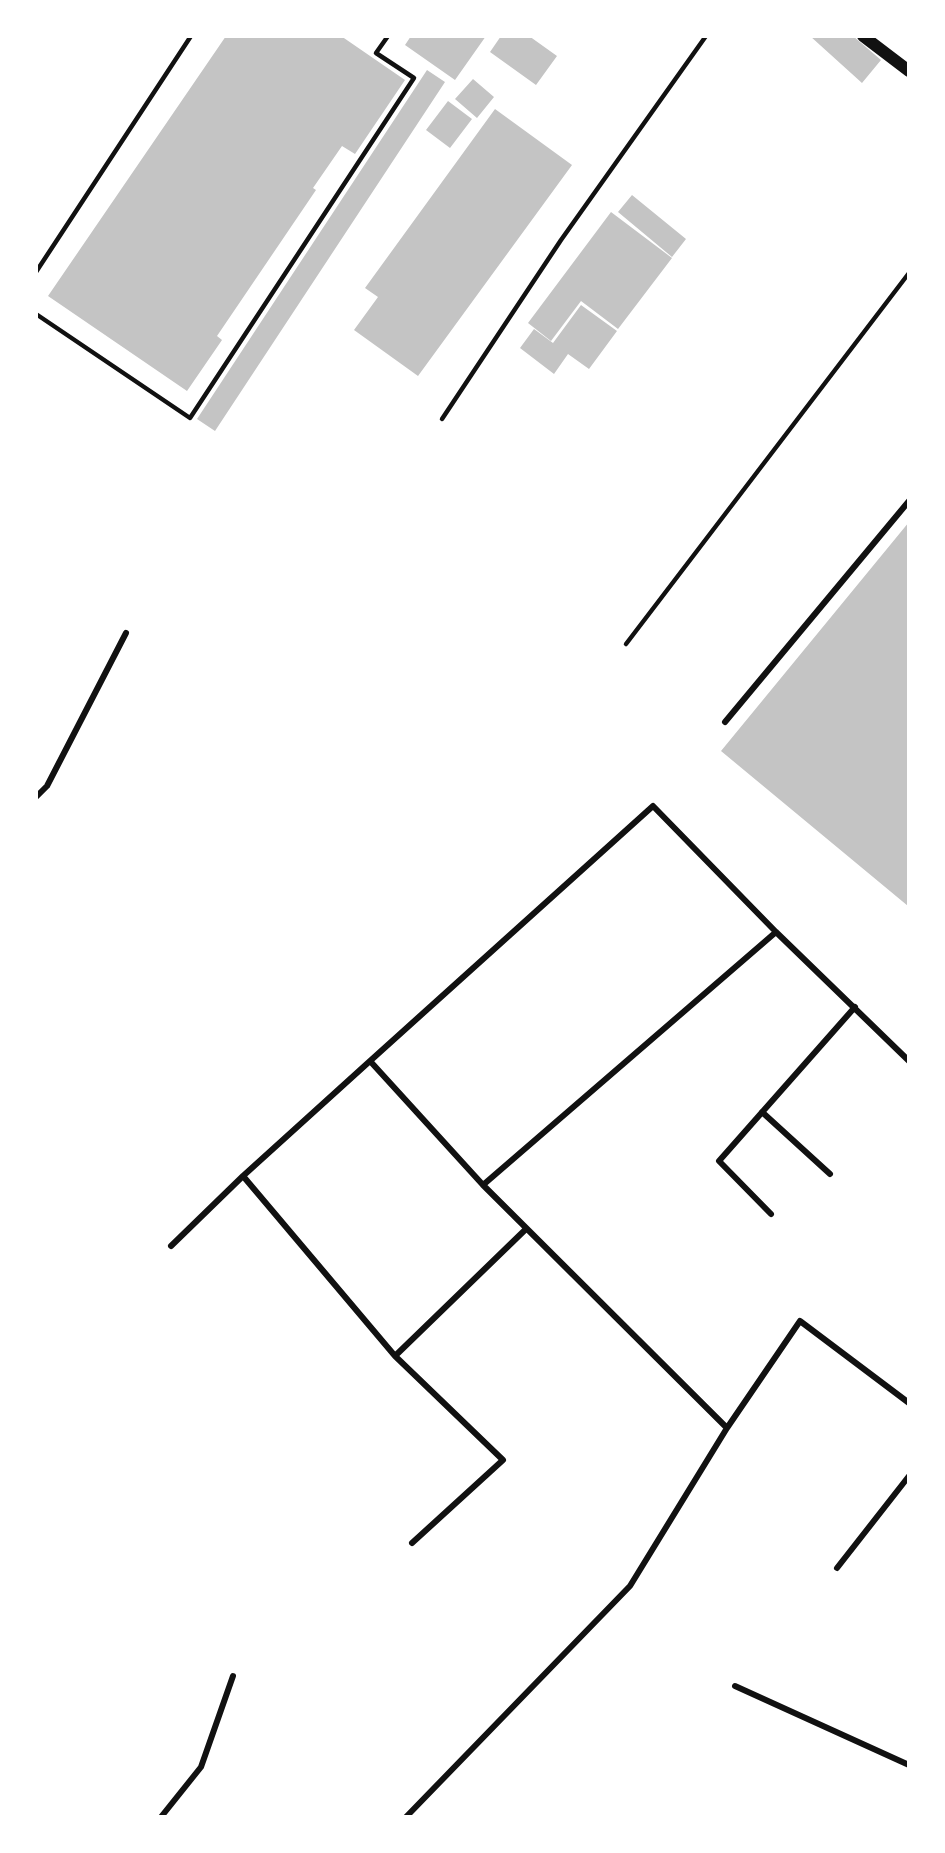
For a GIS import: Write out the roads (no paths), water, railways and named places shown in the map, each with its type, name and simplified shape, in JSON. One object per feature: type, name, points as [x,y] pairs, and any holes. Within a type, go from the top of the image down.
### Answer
[{"type":"main road","points":[[863,36],[909,71]]},
{"type":"street","points":[[725,722],[909,501]]},
{"type":"street","points":[[36,797],[47,786],[126,633]]},
{"type":"street","points":[[171,1246],[243,1176],[653,806],[776,932],[909,1061]]},
{"type":"street","points":[[483,1185],[776,932]]},
{"type":"street","points":[[771,1214],[719,1161],[855,1007]]},
{"type":"street","points":[[370,1061],[483,1185],[727,1428]]},
{"type":"street","points":[[762,1112],[830,1174]]},
{"type":"street","points":[[243,1176],[395,1356],[502,1460],[412,1543]]},
{"type":"street","points":[[395,1356],[526,1228]]},
{"type":"street","points":[[406,1817],[630,1587],[727,1428],[800,1321],[908,1401]]},
{"type":"street","points":[[837,1568],[909,1476]]},
{"type":"street","points":[[161,1817],[201,1767],[233,1676]]},
{"type":"street","points":[[735,1686],[909,1765]]},
{"type":"lane","points":[[36,272],[190,36]]},
{"type":"lane","points":[[36,314],[190,418],[414,78],[376,53],[388,36]]},
{"type":"lane","points":[[442,419],[561,240],[706,36]]},
{"type":"lane","points":[[626,644],[909,273]]}]
